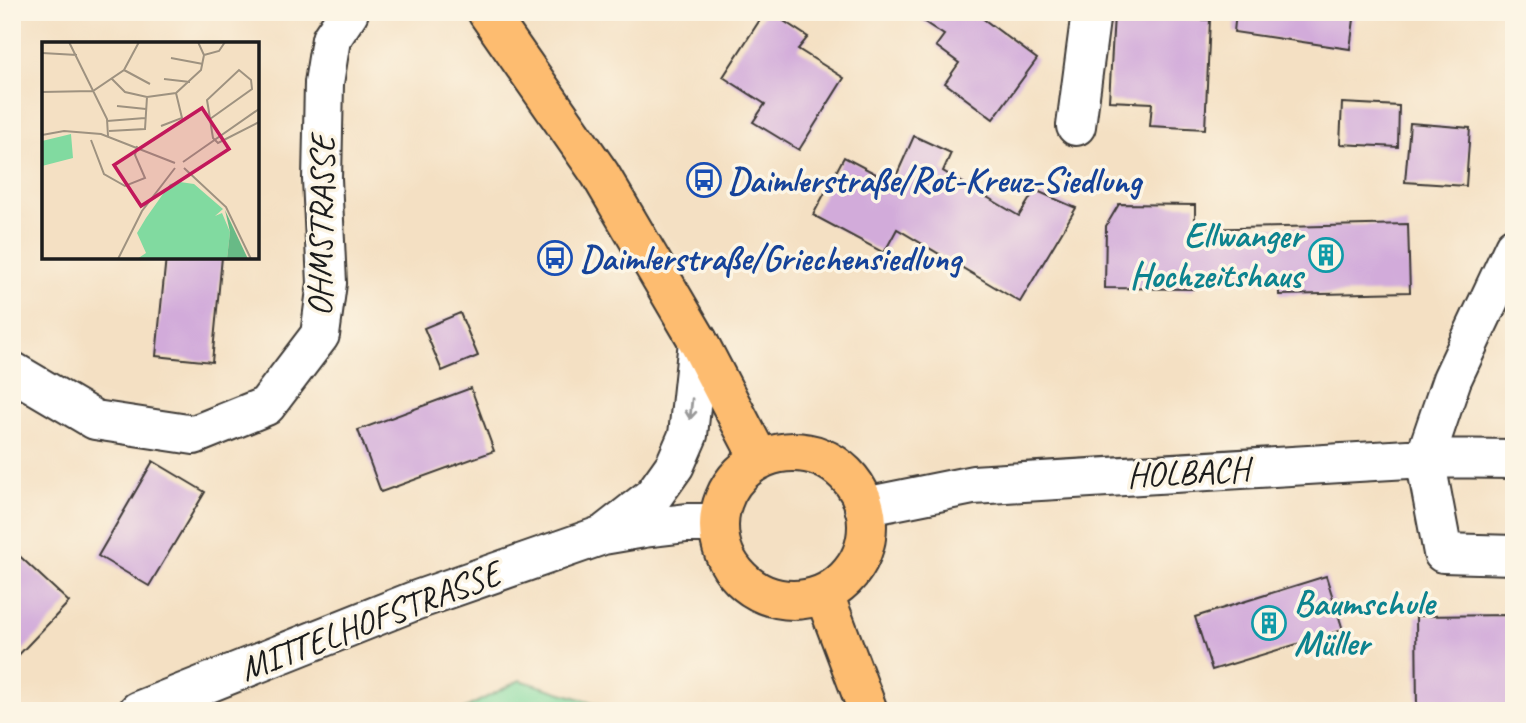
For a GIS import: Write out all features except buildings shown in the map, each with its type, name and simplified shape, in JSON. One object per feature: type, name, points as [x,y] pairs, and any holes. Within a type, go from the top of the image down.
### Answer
[{"type":"main road","points":[[487,12],[600,174],[698,341],[760,460]]},
{"type":"main road","points":[[801,452],[824,459],[845,472],[860,492],[864,507],[867,515],[867,539],[859,562],[844,581],[824,594],[799,601],[775,598],[751,588],[734,570],[722,548],[719,523],[724,499],[736,479],[754,463],[777,453],[801,452]]},
{"type":"main road","points":[[824,594],[868,711]]},
{"type":"street","name":"OHMSTRASSE","points":[[12,371],[95,420],[194,435],[266,406],[320,335],[327,283],[322,179],[324,83],[331,39],[349,12]]},
{"type":"street","points":[[1076,126],[1091,12]]},
{"type":"street","points":[[1514,247],[1452,379],[1425,458],[1443,554],[1514,555]]},
{"type":"street","name":"MITTELHOFSTRASSE","points":[[603,535],[653,496],[676,465],[688,435],[698,341]]},
{"type":"street","name":"HOLBACH","points":[[864,507],[973,485],[1425,458],[1514,459]]},
{"type":"street","name":"MITTELHOFSTRASSE","points":[[138,711],[414,601],[603,535],[687,523],[719,523]]},
{"type":"green space","points":[[520,680],[620,711],[460,711]]},
{"type":"place","name":"Daimlerstraße/Rot-Kreuz-Siedlung","points":[[704,180]]},
{"type":"place","name":"Ellwanger Hochzeitshaus","points":[[1326,255]]},
{"type":"place","name":"Daimlerstraße/Griechensiedlung","points":[[555,258]]},
{"type":"place","name":"Baumschule Müller","points":[[1269,623]]}]
